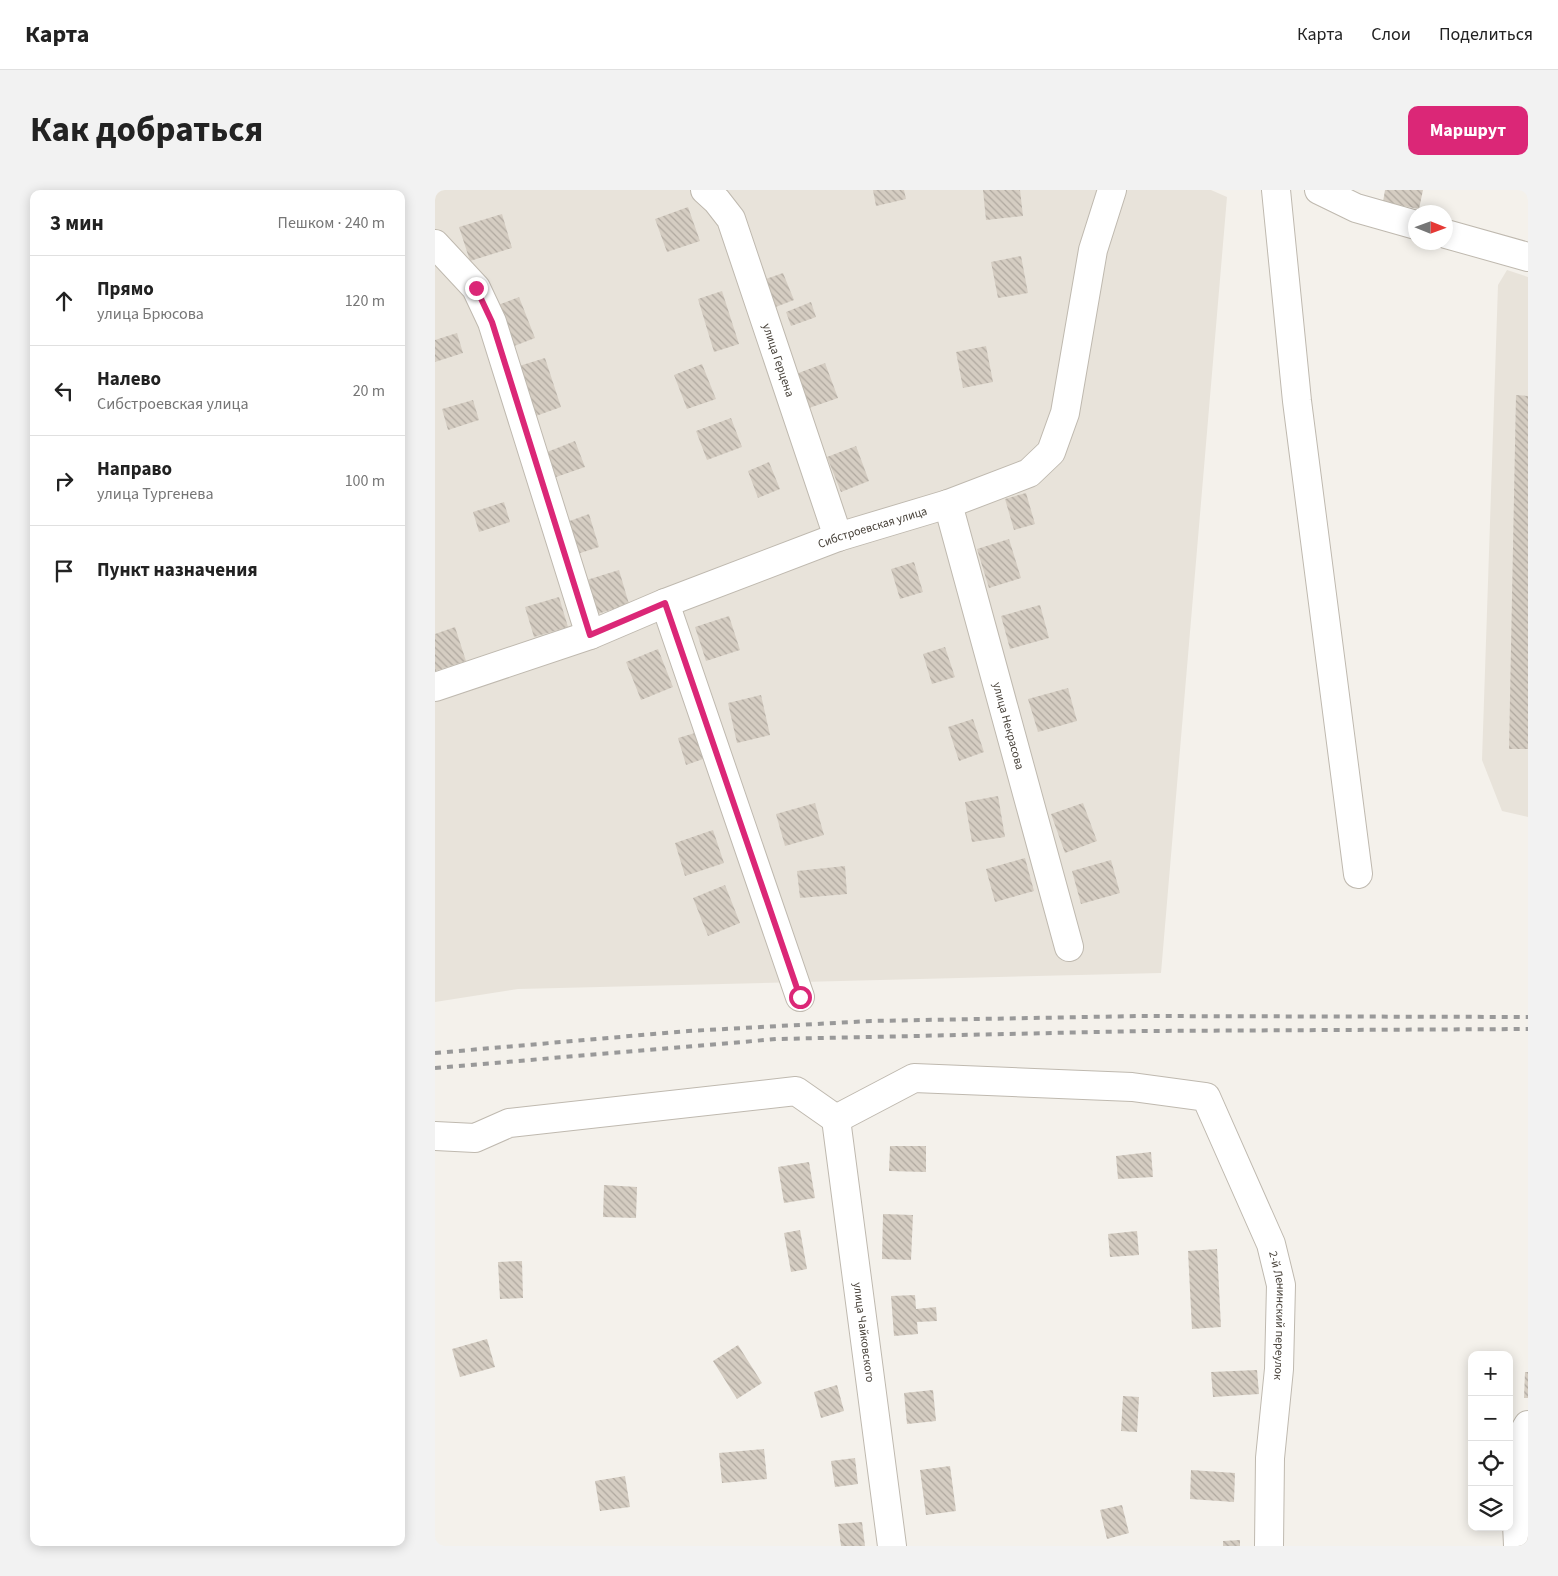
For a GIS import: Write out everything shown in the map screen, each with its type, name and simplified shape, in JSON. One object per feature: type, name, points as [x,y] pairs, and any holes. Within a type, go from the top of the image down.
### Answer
[{"type":"street","name":"улица Герцена","points":[[705,190],[717,200],[731,220],[838,537]]},
{"type":"street","name":"Сибстроевская улица","points":[[435,687],[590,635],[665,603],[838,537],[948,504],[1029,473],[1051,452],[1065,413],[1093,250],[1112,190]]},
{"type":"street","points":[[1277,190],[1297,401],[1358,874]]},
{"type":"street","points":[[1319,190],[1357,199],[1408,222]]},
{"type":"street","points":[[1453,236],[1528,257]]},
{"type":"street","points":[[435,244],[476,288],[492,322],[590,635]]},
{"type":"street","name":"улица Некрасова","points":[[948,504],[1069,947]]},
{"type":"street","points":[[665,603],[800,997]]},
{"type":"street","name":"2-й Ленинский переулок","points":[[836,1119],[914,1078],[1132,1087],[1206,1097],[1271,1244],[1281,1285],[1279,1369],[1270,1458],[1269,1546]]},
{"type":"street","points":[[435,1136],[475,1138],[509,1124],[796,1091],[836,1119]]},
{"type":"street","name":"улица Чайковского","points":[[836,1119],[892,1546]]},
{"type":"street","points":[[1518,1546],[1518,1457],[1523,1432],[1528,1425]]},
{"type":"shaded area","points":[[435,190],[1211,190],[1227,197],[1161,973],[518,989],[435,1002]]},
{"type":"shaded area","points":[[1507,270],[1528,277],[1528,817],[1502,811],[1482,760],[1498,285]]},
{"type":"building","points":[[873,190],[904,190],[906,199],[876,206]]},
{"type":"building","points":[[983,190],[1020,190],[1023,216],[986,220]]},
{"type":"building","points":[[1385,190],[1423,190],[1420,205],[1408,205],[1408,207],[1383,202]]},
{"type":"building","points":[[688,207],[700,241],[667,252],[655,219]]},
{"type":"building","points":[[502,214],[512,248],[470,261],[459,227]]},
{"type":"building","points":[[1021,256],[1028,293],[998,298],[991,262]]},
{"type":"building","points":[[783,273],[794,300],[773,308],[763,280]]},
{"type":"building","points":[[722,291],[739,344],[714,352],[698,299]]},
{"type":"building","points":[[519,297],[535,338],[509,348],[493,307]]},
{"type":"building","points":[[811,302],[816,317],[791,326],[786,312]]},
{"type":"building","points":[[457,333],[463,353],[435,362],[435,340]]},
{"type":"building","points":[[986,346],[993,382],[963,388],[956,352]]},
{"type":"building","points":[[545,358],[561,407],[533,417],[516,367]]},
{"type":"building","points":[[825,363],[838,398],[809,408],[796,374]]},
{"type":"building","points":[[702,364],[716,399],[687,409],[674,375]]},
{"type":"building","points":[[1516,395],[1528,396],[1528,749],[1509,749]]},
{"type":"building","points":[[473,400],[479,420],[448,430],[442,409]]},
{"type":"building","points":[[731,418],[742,447],[707,460],[696,431]]},
{"type":"building","points":[[575,441],[585,467],[556,477],[547,452]]},
{"type":"building","points":[[856,446],[869,481],[841,492],[827,457]]},
{"type":"building","points":[[769,462],[780,489],[758,498],[748,471]]},
{"type":"building","points":[[1026,493],[1035,524],[1014,530],[1005,499]]},
{"type":"building","points":[[504,502],[510,522],[479,532],[473,512]]},
{"type":"building","points":[[589,514],[599,547],[574,555],[564,523]]},
{"type":"building","points":[[1009,539],[1021,578],[989,588],[977,549]]},
{"type":"building","points":[[914,562],[923,592],[900,599],[891,569]]},
{"type":"building","points":[[619,570],[629,604],[588,617],[577,583]]},
{"type":"building","points":[[559,597],[568,627],[534,637],[525,607]]},
{"type":"building","points":[[1040,605],[1049,638],[1010,649],[1001,616]]},
{"type":"building","points":[[729,616],[740,650],[706,661],[695,627]]},
{"type":"building","points":[[455,627],[466,661],[435,671],[435,634]]},
{"type":"building","points":[[945,647],[955,677],[932,684],[923,654]]},
{"type":"building","points":[[658,649],[673,687],[641,700],[626,662]]},
{"type":"building","points":[[1068,688],[1077,721],[1038,732],[1028,699]]},
{"type":"building","points":[[761,695],[770,735],[737,743],[728,703]]},
{"type":"building","points":[[973,719],[984,752],[959,761],[948,727]]},
{"type":"building","points":[[695,733],[703,759],[686,765],[678,738]]},
{"type":"building","points":[[998,796],[1005,837],[972,842],[965,802]]},
{"type":"building","points":[[815,803],[824,835],[785,846],[776,814]]},
{"type":"building","points":[[1083,803],[1097,841],[1065,853],[1051,814]]},
{"type":"building","points":[[713,830],[724,863],[685,876],[675,843]]},
{"type":"building","points":[[1025,858],[1034,891],[995,902],[986,869]]},
{"type":"building","points":[[1111,860],[1120,893],[1081,904],[1072,871]]},
{"type":"building","points":[[845,866],[847,894],[800,898],[797,871]]},
{"type":"building","points":[[725,885],[740,923],[708,936],[693,898]]},
{"type":"building","points":[[890,1146],[926,1146],[926,1172],[889,1171]]},
{"type":"building","points":[[1151,1152],[1153,1177],[1118,1179],[1116,1156]]},
{"type":"building","points":[[809,1162],[815,1198],[784,1203],[778,1167]]},
{"type":"building","points":[[604,1185],[637,1187],[636,1218],[603,1217]]},
{"type":"building","points":[[883,1214],[913,1215],[911,1260],[882,1259]]},
{"type":"building","points":[[800,1230],[807,1269],[791,1272],[784,1233]]},
{"type":"building","points":[[1137,1231],[1139,1255],[1110,1257],[1108,1234]]},
{"type":"building","points":[[1217,1249],[1221,1327],[1192,1329],[1188,1251]]},
{"type":"building","points":[[522,1261],[523,1298],[500,1299],[498,1262]]},
{"type":"building","points":[[915,1295],[916,1309],[936,1307],[937,1321],[917,1322],[918,1334],[894,1336],[891,1296]]},
{"type":"building","points":[[487,1339],[495,1367],[460,1377],[452,1349]]},
{"type":"building","points":[[738,1345],[762,1383],[737,1399],[713,1361]]},
{"type":"building","points":[[1257,1370],[1259,1394],[1213,1397],[1211,1372]]},
{"type":"building","points":[[1525,1372],[1528,1372],[1528,1398],[1524,1398]]},
{"type":"building","points":[[837,1385],[844,1411],[821,1418],[814,1392]]},
{"type":"building","points":[[933,1390],[936,1421],[907,1424],[904,1393]]},
{"type":"building","points":[[1123,1396],[1139,1397],[1137,1432],[1121,1431]]},
{"type":"building","points":[[764,1449],[767,1479],[722,1483],[719,1453]]},
{"type":"building","points":[[855,1458],[858,1484],[835,1487],[831,1461]]},
{"type":"building","points":[[950,1466],[956,1511],[926,1515],[920,1470]]},
{"type":"building","points":[[1191,1470],[1235,1473],[1234,1502],[1190,1499]]},
{"type":"building","points":[[625,1476],[630,1507],[600,1511],[595,1481]]},
{"type":"building","points":[[1122,1505],[1129,1533],[1107,1539],[1100,1510]]},
{"type":"building","points":[[862,1522],[865,1546],[841,1546],[838,1524]]},
{"type":"building","points":[[1240,1540],[1240,1546],[1223,1546],[1223,1541]]},
{"type":"railway","points":[[435,1053],[688,1031],[871,1021],[1140,1016],[1528,1017]]},
{"type":"railway","points":[[435,1068],[777,1039],[1143,1031],[1528,1029]]},
{"type":"route","points":[[476,288],[492,322],[590,635],[665,603],[800,997]]}]
